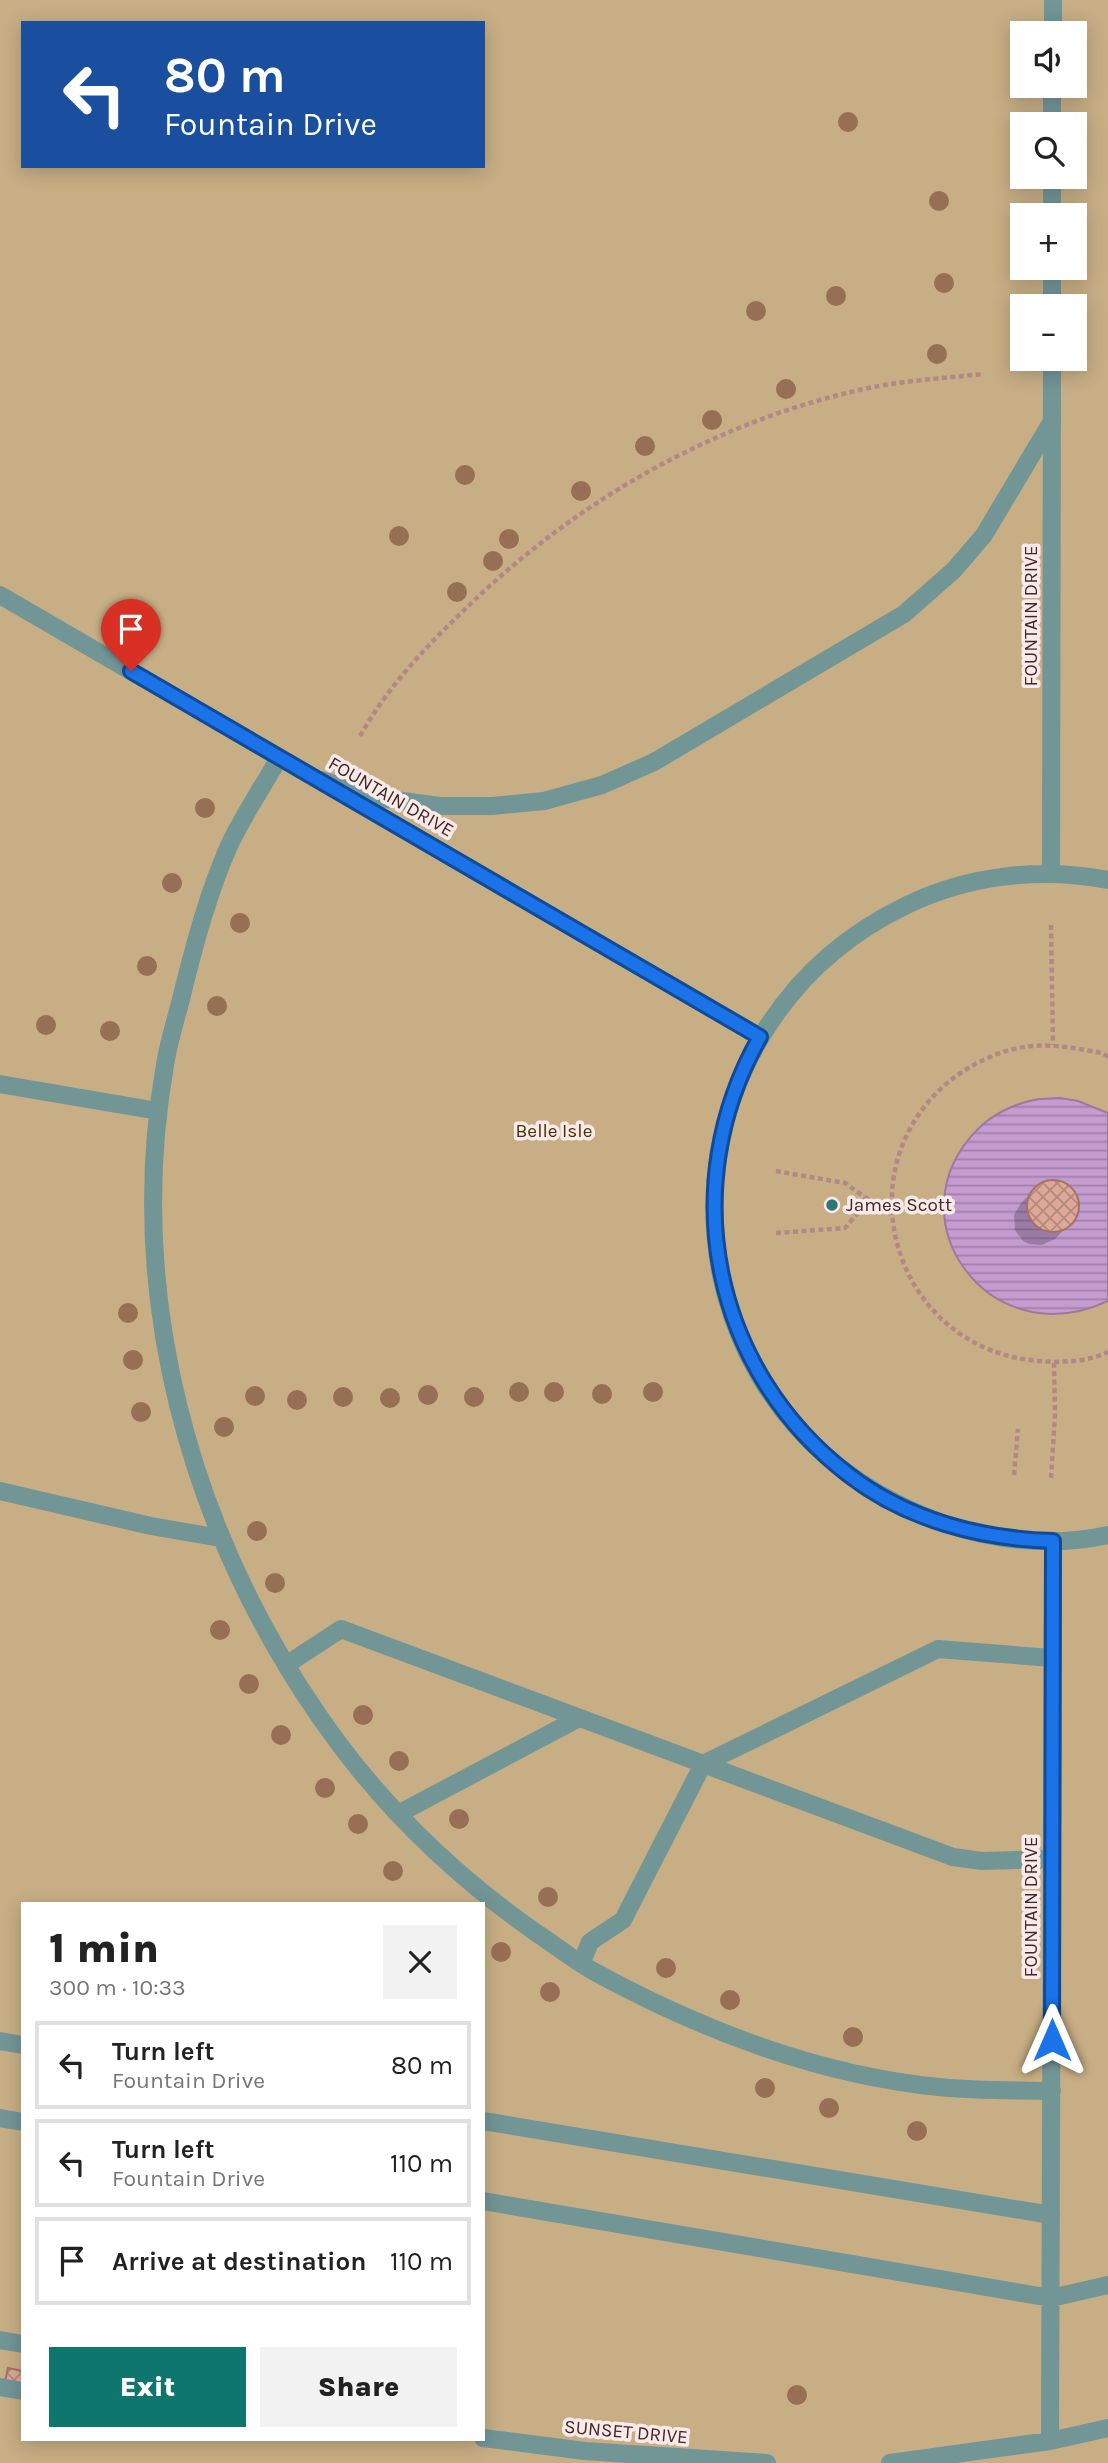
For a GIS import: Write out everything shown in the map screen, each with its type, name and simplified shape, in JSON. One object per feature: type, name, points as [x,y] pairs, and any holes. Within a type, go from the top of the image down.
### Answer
[{"type":"street","points":[[1053,0],[1053,21]]},
{"type":"street","name":"FOUNTAIN DRIVE","points":[[1052,371],[1052,874]]},
{"type":"street","points":[[320,780],[381,798],[439,806],[492,806],[544,801],[602,785],[654,762],[904,614],[954,570],[984,535],[1052,421]]},
{"type":"street","name":"FOUNTAIN DRIVE","points":[[0,595],[760,1037]]},
{"type":"street","points":[[279,758],[227,851],[198,930],[165,1061],[155,1150],[154,1216],[158,1284],[172,1383],[199,1483],[242,1588],[286,1665],[337,1741],[385,1802],[445,1861],[515,1918],[581,1964],[691,2020],[787,2055],[874,2077],[940,2087],[1052,2091]]},
{"type":"street","points":[[1108,880],[1052,874],[1008,876],[965,884],[923,897],[884,916],[847,940],[814,968],[785,1001],[760,1037],[741,1074],[727,1113],[718,1152],[714,1193],[715,1234],[721,1274],[732,1313],[753,1363],[791,1420],[819,1450],[850,1476],[885,1498],[922,1516],[961,1529],[1001,1538],[1053,1541],[1108,1535]]},
{"type":"street","points":[[0,1084],[158,1111]]},
{"type":"street","points":[[0,1491],[151,1526],[220,1538]]},
{"type":"street","name":"FOUNTAIN DRIVE","points":[[1051,2441],[1053,1541]]},
{"type":"street","points":[[286,1665],[341,1629],[953,1857],[982,1861],[1052,1859]]},
{"type":"street","points":[[581,1964],[590,1942],[624,1920],[703,1764],[938,1650],[1052,1658]]},
{"type":"street","points":[[398,1815],[579,1718]]},
{"type":"street","points":[[0,2041],[21,2045]]},
{"type":"street","points":[[0,2118],[21,2122]]},
{"type":"street","points":[[485,2121],[1051,2216]]},
{"type":"street","points":[[485,2201],[1051,2298],[1108,2285]]},
{"type":"street","points":[[0,2340],[21,2344]]},
{"type":"street","points":[[0,2387],[21,2391]]},
{"type":"street","points":[[890,2463],[1051,2441],[1108,2428]]},
{"type":"street","name":"SUNSET DRIVE","points":[[485,2438],[585,2457],[767,2463]]},
{"type":"path","points":[[360,736],[399,678],[471,602],[531,549],[608,495],[727,431],[794,409],[852,392],[982,374]]},
{"type":"path","points":[[1051,925],[1053,1045]]},
{"type":"path","points":[[1108,1057],[1053,1045],[1010,1050],[969,1066],[934,1094],[909,1129],[894,1171],[891,1214],[901,1262],[926,1304],[962,1337],[1006,1357],[1054,1363],[1108,1352]]},
{"type":"path","points":[[776,1171],[845,1183],[891,1214]]},
{"type":"path","points":[[776,1233],[845,1228],[869,1200]]},
{"type":"path","points":[[1051,1478],[1054,1363]]},
{"type":"path","points":[[1014,1475],[1018,1429]]},
{"type":"green space","name":"Belle Isle","points":[[0,0],[1108,0],[1108,2463],[0,2463]]},
{"type":"shaded area","points":[[1060,1098],[1078,1101],[1108,1113],[1108,1301],[1065,1313],[1025,1310],[991,1295],[965,1269],[949,1237],[944,1201],[953,1164],[978,1129],[990,1119],[1018,1104],[1037,1099]]},
{"type":"building","points":[[1053,1180],[1072,1187],[1079,1206],[1072,1225],[1053,1232],[1034,1225],[1027,1206],[1034,1187]]},
{"type":"building","points":[[8,2368],[21,2371],[21,2385],[5,2382]]},
{"type":"place","name":"James Scott","points":[[832,1205]]},
{"type":"route","points":[[131,671],[760,1037],[741,1074],[727,1113],[718,1152],[714,1193],[715,1234],[721,1274],[747,1351],[767,1387],[791,1420],[819,1450],[850,1476],[885,1498],[922,1516],[961,1529],[1001,1538],[1053,1541],[1052,2040]]}]
